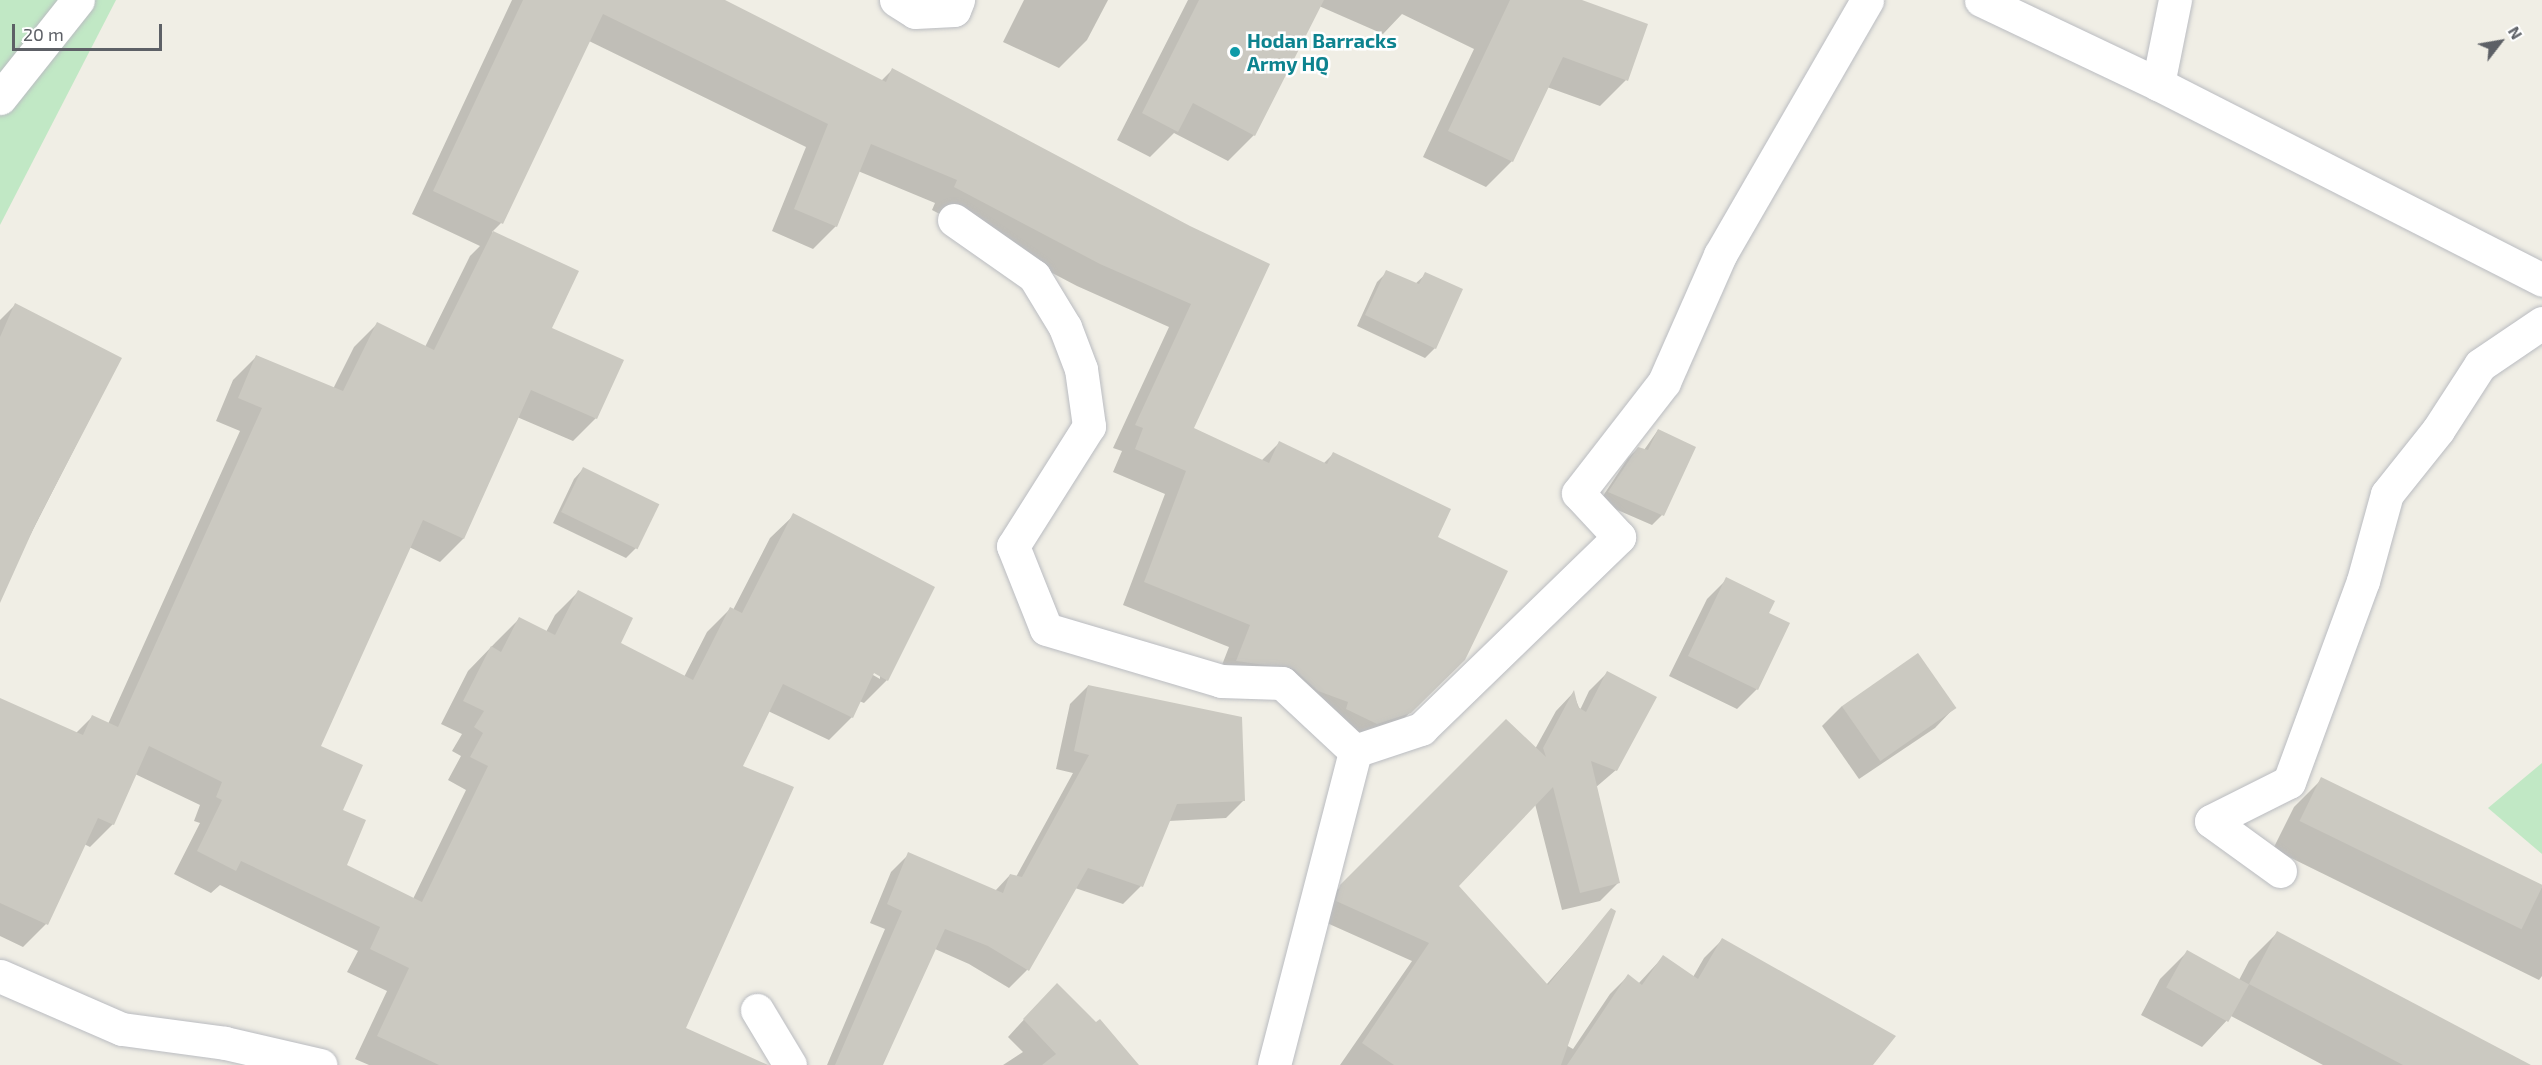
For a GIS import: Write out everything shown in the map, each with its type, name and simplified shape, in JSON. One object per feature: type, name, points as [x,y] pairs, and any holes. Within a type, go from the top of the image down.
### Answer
[{"type":"street","points":[[0,98],[78,0]]},
{"type":"street","points":[[896,0],[915,12],[954,10],[958,0]]},
{"type":"street","points":[[1354,751],[1420,729],[1619,537],[1578,493],[1664,382],[1720,255],[1867,0]]},
{"type":"street","points":[[1981,0],[2158,84],[2542,280]]},
{"type":"street","points":[[2158,84],[2175,0]]},
{"type":"street","points":[[954,220],[1034,276],[1065,327],[1081,369],[1089,426],[1013,546],[1046,629],[1221,681],[1282,683],[1354,751]]},
{"type":"street","points":[[2280,871],[2211,821],[2289,782],[2363,581],[2387,494],[2438,430],[2480,365],[2542,323]]},
{"type":"street","points":[[1274,1065],[1354,751]]},
{"type":"street","points":[[0,976],[122,1029],[225,1043],[320,1065]]},
{"type":"street","points":[[757,1010],[790,1065]]},
{"type":"green space","points":[[0,0],[116,0],[0,225]]},
{"type":"green space","points":[[2542,763],[2542,854],[2488,808]]},
{"type":"building","points":[[523,0],[725,0],[886,82],[892,68],[1190,226],[1270,264],[1194,428],[1269,463],[1279,441],[1327,464],[1333,452],[1451,509],[1438,537],[1508,571],[1465,660],[1411,713],[1377,724],[1346,709],[1348,702],[1318,691],[1294,669],[1236,661],[1250,625],[1144,582],[1186,471],[1135,449],[1143,428],[1135,425],[1191,304],[1100,264],[954,187],[957,180],[871,144],[837,227],[794,209],[828,124],[603,14],[503,224],[433,191]]},
{"type":"building","name":"Hodan Barracks Army HQ","points":[[1199,0],[1324,0],[1255,136],[1193,103],[1178,132],[1142,113]]},
{"type":"building","points":[[1510,0],[1582,0],[1648,24],[1628,81],[1563,57],[1513,162],[1448,131]]},
{"type":"building","points":[[493,231],[579,271],[552,328],[624,360],[597,419],[531,390],[464,539],[423,520],[321,746],[363,765],[343,810],[366,820],[347,865],[422,902],[488,766],[470,757],[483,733],[474,727],[484,711],[463,701],[491,646],[501,652],[519,617],[555,635],[578,590],[633,618],[621,643],[693,680],[730,607],[742,613],[793,513],[935,587],[888,681],[874,673],[853,718],[783,684],[743,766],[794,787],[686,1028],[768,1065],[439,1065],[377,1036],[409,968],[370,949],[380,927],[241,861],[236,871],[197,851],[222,800],[216,797],[222,782],[149,746],[114,825],[98,818],[48,925],[0,903],[0,698],[83,735],[92,715],[118,727],[262,408],[238,398],[256,355],[343,391],[377,322],[434,350]]},
{"type":"building","points":[[1386,270],[1419,284],[1425,272],[1463,289],[1436,349],[1365,315]]},
{"type":"building","points":[[15,303],[122,358],[36,523],[0,603],[0,337]]},
{"type":"building","points":[[1658,429],[1696,447],[1664,516],[1608,492],[1638,447],[1648,450]]},
{"type":"building","points":[[583,467],[659,504],[637,549],[561,512]]},
{"type":"building","points":[[1726,577],[1775,601],[1769,613],[1790,623],[1758,690],[1688,656]]},
{"type":"building","points":[[1918,653],[1956,708],[1880,761],[1842,706]]},
{"type":"building","points":[[1607,671],[1657,697],[1617,771],[1591,761],[1620,883],[1580,893],[1553,787],[1459,886],[1548,985],[1611,908],[1616,911],[1561,1065],[1394,1065],[1362,1043],[1429,943],[1336,901],[1340,885],[1506,719],[1546,757],[1543,748],[1574,690],[1578,707],[1586,712]]},
{"type":"building","points":[[1088,685],[1242,717],[1245,801],[1177,804],[1143,887],[1088,868],[1029,971],[988,946],[945,929],[883,1065],[835,1065],[902,911],[887,904],[908,852],[1003,893],[1010,874],[1022,877],[1089,755],[1074,751]]},
{"type":"building","points":[[2321,777],[2542,885],[2522,929],[2300,821]]},
{"type":"building","points":[[2277,931],[2531,1065],[2403,1065],[2249,984]]},
{"type":"building","points":[[1722,938],[1896,1036],[1873,1065],[1567,1065],[1628,974],[1642,985],[1663,955],[1698,979]]},
{"type":"building","points":[[2187,950],[2249,984],[2228,1022],[2166,988]]},
{"type":"building","points":[[1057,983],[1096,1022],[1100,1019],[1139,1065],[1042,1065],[1056,1054],[1023,1019]]},
{"type":"place","name":"Hodan Barracks Army HQ","points":[[1235,52]]}]
